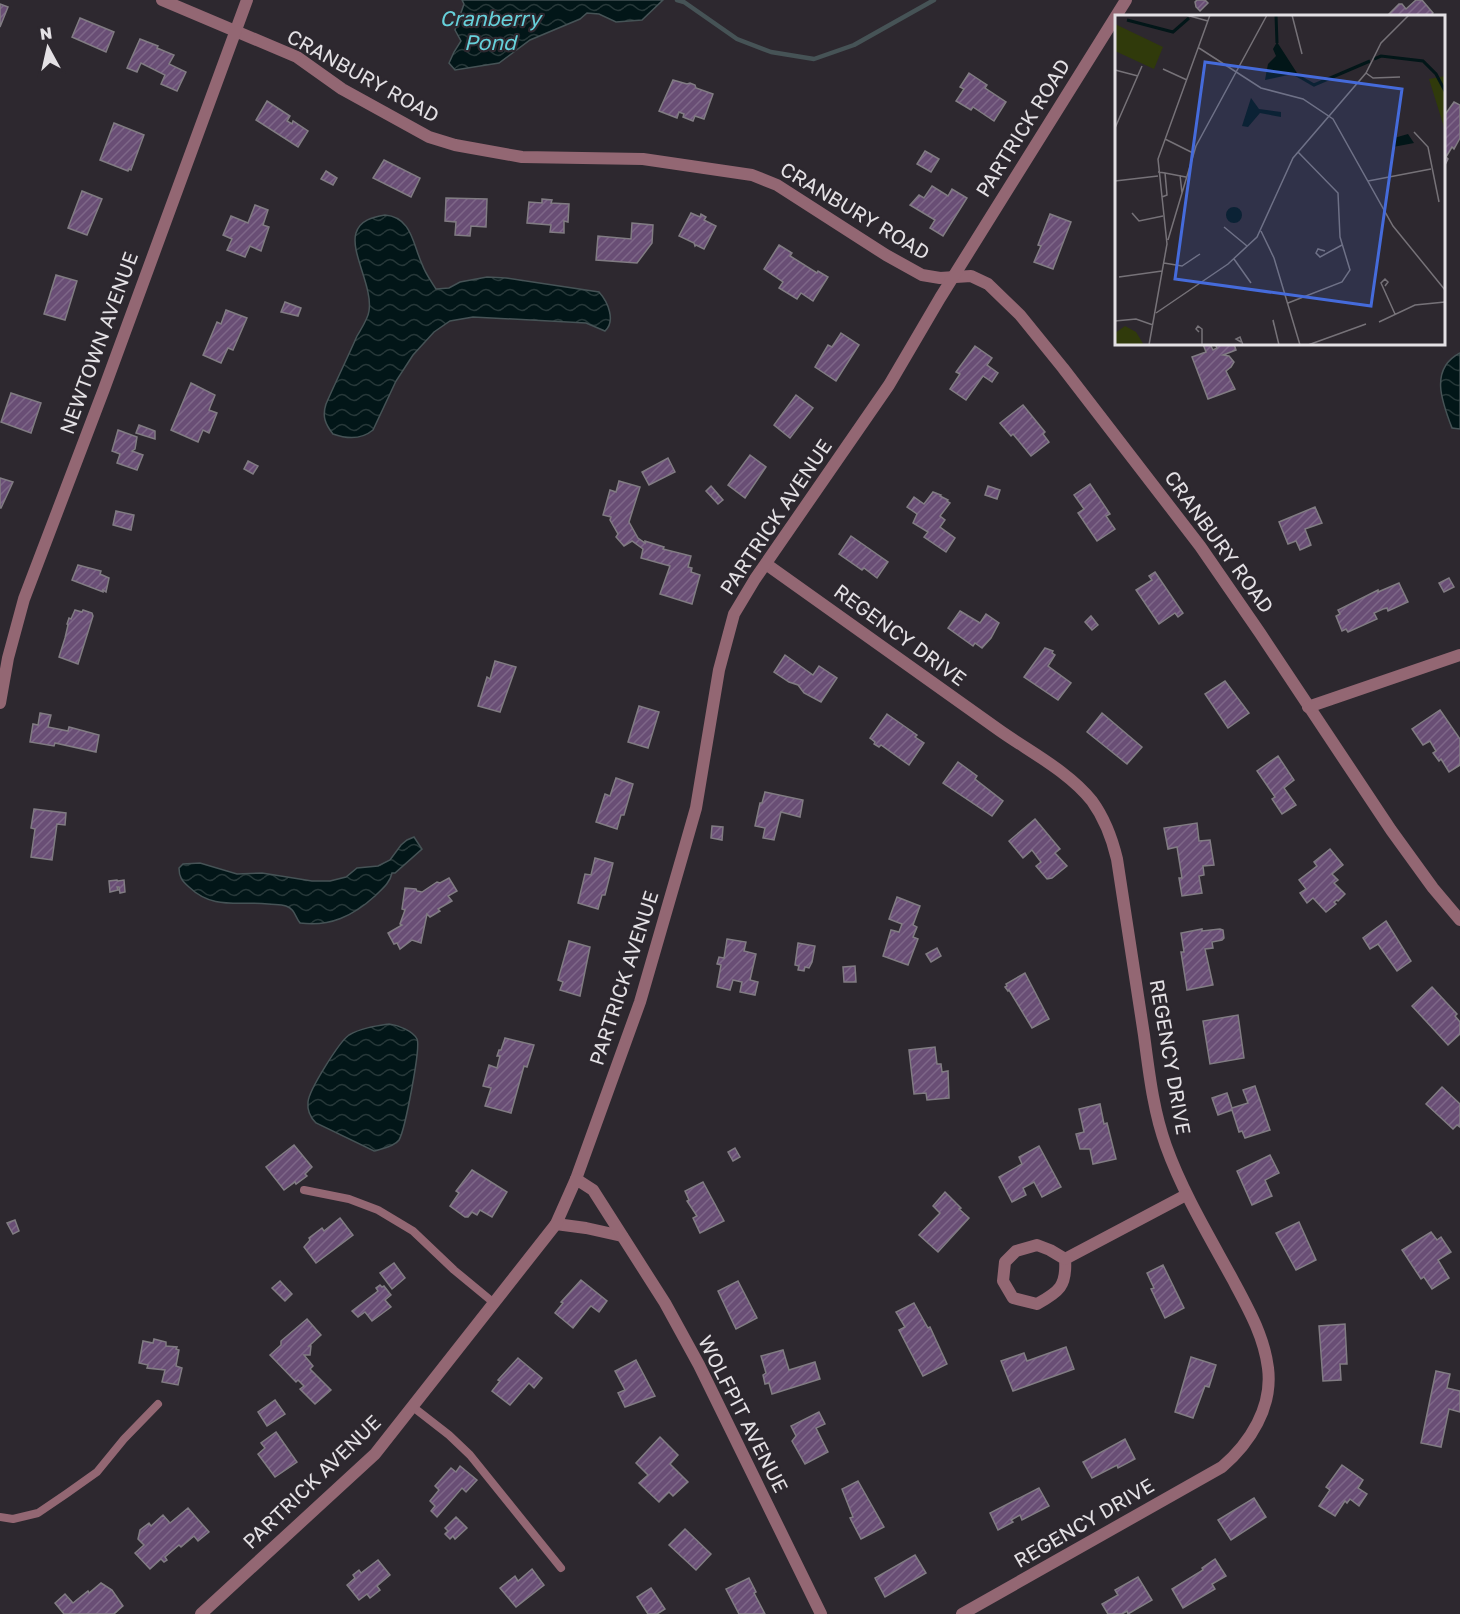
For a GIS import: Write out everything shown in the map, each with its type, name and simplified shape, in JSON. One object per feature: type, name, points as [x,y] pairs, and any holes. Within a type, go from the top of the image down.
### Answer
[{"type":"street","name":"CRANBURY ROAD","points":[[162,0],[297,57],[342,89],[429,137],[455,145],[522,157],[643,159],[752,175],[777,185],[886,255],[922,275],[940,278],[971,276],[988,284],[1005,298],[1045,345],[1206,554],[1391,831],[1460,920]]},
{"type":"street","name":"NEWTOWN AVENUE","points":[[0,703],[2,676],[32,574],[104,389],[247,0]]},
{"type":"street","name":"PARTRICK ROAD","points":[[1117,15],[1126,0]]},
{"type":"street","name":"PARTRICK ROAD","points":[[953,277],[1115,18]]},
{"type":"street","name":"PARTRICK AVENUE","points":[[201,1614],[375,1454],[556,1224],[576,1179],[640,1002],[696,808],[714,693],[734,614],[746,592],[889,385],[953,277]]},
{"type":"street","name":"REGENCY DRIVE","points":[[766,564],[1062,773],[1074,782],[1098,810],[1113,842],[1117,859],[1158,1119],[1170,1157],[1186,1195],[1256,1323],[1269,1369],[1268,1385],[1257,1425],[1244,1446],[1222,1467],[962,1614]]},
{"type":"street","points":[[1308,707],[1460,655]]},
{"type":"street","name":"WOLFPIT AVENUE","points":[[576,1179],[593,1190],[665,1303],[699,1365],[821,1614]]},
{"type":"street","points":[[1065,1259],[1186,1195]]},
{"type":"street","points":[[556,1224],[622,1236]]},
{"type":"street","points":[[1037,1245],[1065,1259],[1066,1277],[1056,1294],[1036,1304],[1013,1298],[1003,1281],[1005,1262],[1016,1251],[1037,1245]]},
{"type":"lane","points":[[304,1190],[348,1199],[378,1210],[413,1232],[494,1304]]},
{"type":"lane","points":[[0,1517],[13,1519],[38,1513],[74,1489],[97,1472],[124,1439],[158,1404]]},
{"type":"lane","points":[[413,1407],[470,1455],[561,1568]]},
{"type":"water","name":"Cranberry Pond","points":[[462,0],[663,0],[642,20],[616,22],[599,14],[587,13],[580,19],[530,40],[499,63],[455,70],[449,63],[461,41],[455,30],[464,4]]},
{"type":"water","points":[[385,215],[394,217],[406,226],[425,271],[436,289],[449,288],[460,282],[487,277],[599,292],[610,312],[608,327],[605,331],[586,323],[473,317],[450,321],[434,332],[413,355],[396,381],[373,430],[364,436],[354,438],[333,434],[325,420],[326,404],[369,311],[368,291],[356,250],[356,233],[364,222]]},
{"type":"water","points":[[1460,353],[1460,429],[1452,428],[1442,397],[1441,377],[1450,360]]},
{"type":"water","points":[[414,837],[422,849],[395,873],[392,873],[388,883],[375,896],[350,914],[321,923],[300,923],[291,909],[284,905],[226,903],[207,899],[181,879],[179,871],[183,864],[200,863],[237,874],[262,873],[312,881],[330,881],[346,877],[357,868],[378,866],[390,860],[401,845]]},
{"type":"water","points":[[389,1024],[405,1029],[415,1036],[418,1045],[417,1057],[399,1140],[391,1146],[374,1151],[316,1123],[309,1114],[308,1102],[319,1077],[344,1039],[358,1031]]},
{"type":"building","points":[[1197,0],[1205,0],[1208,3],[1200,11],[1196,7]]},
{"type":"building","points":[[1416,0],[1422,0],[1433,13],[1431,15],[1388,15],[1399,4],[1406,9]]},
{"type":"building","points":[[0,4],[8,7],[0,27]]},
{"type":"building","points":[[80,18],[114,32],[106,52],[72,37]]},
{"type":"building","points":[[140,39],[174,55],[169,64],[186,72],[177,91],[161,84],[165,75],[141,63],[137,72],[127,68]]},
{"type":"building","points":[[969,73],[987,85],[985,88],[1006,102],[994,121],[973,107],[971,110],[956,101],[964,89],[960,87]]},
{"type":"building","points":[[673,80],[690,83],[696,88],[713,94],[704,119],[695,116],[693,121],[683,117],[684,114],[679,112],[677,118],[659,111]]},
{"type":"building","points":[[267,101],[290,116],[287,121],[292,124],[293,121],[308,131],[298,147],[256,120]]},
{"type":"building","points":[[1454,102],[1460,105],[1460,138],[1446,157],[1448,159],[1445,165],[1445,115]]},
{"type":"building","points":[[114,123],[144,135],[131,170],[128,171],[100,160]]},
{"type":"building","points":[[925,151],[939,159],[931,172],[917,164]]},
{"type":"building","points":[[384,160],[420,178],[411,197],[373,178]]},
{"type":"building","points":[[326,171],[337,178],[333,185],[321,179]]},
{"type":"building","points":[[932,186],[948,196],[952,189],[967,198],[943,236],[930,228],[935,220],[910,205],[919,195],[924,198]]},
{"type":"building","points":[[82,191],[102,199],[87,235],[68,228]]},
{"type":"building","points":[[446,198],[487,199],[486,227],[471,226],[470,236],[455,235],[456,222],[445,221]]},
{"type":"building","points":[[542,199],[552,200],[551,203],[569,204],[568,222],[564,221],[564,233],[550,232],[551,225],[527,223],[529,202],[542,203]]},
{"type":"building","points":[[255,205],[268,210],[263,225],[269,227],[261,251],[250,246],[245,257],[227,250],[232,239],[223,235],[231,216],[248,223]]},
{"type":"building","points":[[691,213],[700,217],[701,214],[706,217],[704,220],[716,226],[704,249],[679,236]]},
{"type":"building","points":[[1050,214],[1071,222],[1053,269],[1034,262]]},
{"type":"building","points":[[632,223],[653,225],[652,243],[637,263],[596,260],[598,236],[631,239]]},
{"type":"building","points":[[779,245],[792,253],[790,256],[817,273],[818,271],[828,277],[813,301],[801,293],[797,299],[779,288],[783,282],[764,269]]},
{"type":"building","points":[[56,275],[77,281],[65,320],[44,314]]},
{"type":"building","points":[[285,302],[301,308],[298,316],[281,312]]},
{"type":"building","points":[[226,310],[247,318],[233,350],[228,348],[221,363],[203,355],[217,322],[221,324]]},
{"type":"building","points":[[841,333],[859,345],[836,381],[815,367],[828,345],[832,347]]},
{"type":"building","points":[[1203,345],[1210,345],[1213,350],[1217,348],[1216,345],[1234,345],[1236,350],[1223,355],[1229,356],[1234,362],[1226,371],[1235,389],[1208,399],[1192,357],[1206,352]]},
{"type":"building","points":[[975,346],[992,358],[987,365],[998,373],[992,382],[983,376],[966,400],[950,389],[960,374],[956,372]]},
{"type":"building","points":[[191,383],[215,395],[209,410],[217,413],[209,433],[203,430],[198,442],[171,430]]},
{"type":"building","points":[[11,393],[41,403],[31,433],[1,422]]},
{"type":"building","points":[[796,395],[813,408],[790,438],[774,425]]},
{"type":"building","points":[[1023,405],[1045,432],[1043,434],[1049,442],[1031,456],[1013,434],[1011,436],[1000,423]]},
{"type":"building","points":[[139,425],[155,431],[155,439],[136,433]]},
{"type":"building","points":[[118,430],[137,437],[135,449],[132,451],[143,455],[137,470],[117,463],[120,454],[112,451]]},
{"type":"building","points":[[750,455],[766,467],[745,498],[728,485]]},
{"type":"building","points":[[668,458],[675,472],[649,485],[642,472]]},
{"type":"building","points":[[248,461],[258,466],[253,474],[244,469]]},
{"type":"building","points":[[0,478],[13,482],[1,508],[0,508]]},
{"type":"building","points":[[619,481],[640,487],[629,522],[638,538],[645,543],[645,541],[664,547],[663,549],[691,556],[688,567],[692,568],[691,572],[700,575],[692,604],[660,594],[670,566],[641,558],[643,549],[632,541],[624,546],[616,537],[618,534],[610,520],[611,517],[603,515],[610,490],[616,492]]},
{"type":"building","points":[[1090,484],[1110,514],[1106,516],[1115,529],[1097,541],[1078,513],[1084,509],[1074,495]]},
{"type":"building","points":[[711,486],[723,500],[718,504],[706,491]]},
{"type":"building","points":[[988,486],[1000,490],[997,499],[985,495]]},
{"type":"building","points":[[933,492],[941,495],[950,503],[940,516],[945,520],[940,527],[955,538],[946,552],[924,537],[928,532],[913,523],[917,514],[907,507],[914,497],[924,504]]},
{"type":"building","points":[[1315,507],[1322,523],[1305,529],[1311,545],[1300,550],[1296,541],[1288,544],[1279,522]]},
{"type":"building","points":[[116,511],[134,515],[131,530],[113,525]]},
{"type":"building","points":[[851,536],[888,562],[877,578],[839,554]]},
{"type":"building","points":[[78,565],[101,571],[100,574],[109,578],[106,592],[72,580]]},
{"type":"building","points":[[1155,572],[1183,613],[1178,617],[1175,613],[1159,624],[1136,590],[1152,580],[1149,576]]},
{"type":"building","points":[[1449,578],[1454,587],[1444,592],[1439,583]]},
{"type":"building","points":[[1399,583],[1408,602],[1388,611],[1387,608],[1383,609],[1374,613],[1377,619],[1348,632],[1346,629],[1342,631],[1336,616],[1340,614],[1338,610],[1378,590],[1378,592]]},
{"type":"building","points":[[75,610],[92,613],[93,616],[78,664],[59,657],[69,618],[71,619]]},
{"type":"building","points":[[960,611],[980,623],[986,614],[999,623],[991,638],[982,648],[975,643],[973,646],[948,628]]},
{"type":"building","points":[[1091,616],[1098,625],[1092,630],[1085,622]]},
{"type":"building","points":[[1045,648],[1053,651],[1055,655],[1048,666],[1071,683],[1058,700],[1024,677]]},
{"type":"building","points":[[785,655],[813,675],[819,666],[837,678],[821,702],[804,693],[798,685],[774,672]]},
{"type":"building","points":[[495,661],[516,667],[500,712],[478,706],[487,677],[490,679]]},
{"type":"building","points":[[1225,681],[1249,713],[1228,728],[1205,694]]},
{"type":"building","points":[[639,706],[659,712],[648,748],[628,742]]},
{"type":"building","points":[[1440,710],[1460,739],[1460,765],[1449,772],[1441,759],[1439,761],[1433,753],[1436,751],[1430,741],[1423,745],[1412,729]]},
{"type":"building","points":[[40,713],[51,715],[48,727],[68,731],[69,727],[99,735],[96,752],[55,743],[54,746],[30,742],[33,724],[38,725]]},
{"type":"building","points":[[1102,713],[1142,747],[1127,764],[1087,732]]},
{"type":"building","points":[[887,714],[917,735],[915,737],[924,743],[909,765],[881,745],[879,747],[874,744],[875,742],[870,738]]},
{"type":"building","points":[[1278,756],[1294,780],[1284,788],[1296,805],[1282,814],[1272,799],[1275,797],[1257,771]]},
{"type":"building","points":[[958,762],[977,776],[975,779],[1003,801],[992,816],[943,783]]},
{"type":"building","points":[[616,778],[633,784],[624,815],[621,815],[617,829],[596,822],[605,794],[610,796]]},
{"type":"building","points":[[765,792],[803,800],[800,817],[781,812],[774,840],[763,838],[765,828],[755,826]]},
{"type":"building","points":[[34,809],[66,813],[65,825],[57,824],[52,860],[31,857],[35,829],[31,828]]},
{"type":"building","points":[[1035,819],[1060,849],[1055,853],[1067,866],[1052,878],[1047,879],[1036,866],[1041,862],[1032,850],[1023,858],[1009,841]]},
{"type":"building","points":[[1197,823],[1199,841],[1210,840],[1214,865],[1203,866],[1204,875],[1199,876],[1202,893],[1182,896],[1179,878],[1182,878],[1177,847],[1168,849],[1164,828]]},
{"type":"building","points":[[712,826],[723,827],[722,840],[711,838]]},
{"type":"building","points":[[1330,849],[1343,865],[1332,874],[1338,880],[1334,883],[1345,894],[1326,912],[1313,898],[1307,903],[1300,893],[1306,889],[1299,880],[1317,866],[1314,862]]},
{"type":"building","points":[[595,858],[613,863],[605,895],[602,895],[598,909],[578,903],[585,874],[591,875]]},
{"type":"building","points":[[449,878],[457,891],[448,896],[452,901],[430,917],[427,914],[421,943],[412,940],[400,949],[388,933],[402,925],[400,924],[405,910],[402,909],[405,888],[422,892],[437,882],[440,883]]},
{"type":"building","points":[[124,880],[125,892],[120,893],[117,887],[118,890],[110,892],[109,881]]},
{"type":"building","points":[[897,897],[920,906],[913,925],[917,927],[913,937],[918,939],[908,965],[883,956],[891,930],[899,932],[902,924],[889,919]]},
{"type":"building","points":[[1386,921],[1411,961],[1397,971],[1378,944],[1370,949],[1363,938]]},
{"type":"building","points":[[1202,929],[1202,931],[1223,930],[1224,938],[1212,942],[1213,948],[1205,949],[1213,985],[1187,990],[1181,952],[1184,952],[1181,933]]},
{"type":"building","points":[[727,939],[746,942],[744,951],[756,954],[750,980],[758,982],[755,995],[740,992],[742,982],[733,980],[730,990],[717,987],[721,965],[717,964],[719,957],[724,958]]},
{"type":"building","points":[[569,941],[590,947],[580,996],[560,990],[563,982],[558,980]]},
{"type":"building","points":[[798,943],[815,946],[812,962],[809,968],[805,967],[804,971],[798,970],[799,966],[795,965]]},
{"type":"building","points":[[937,948],[941,956],[931,962],[926,954]]},
{"type":"building","points":[[855,966],[856,982],[844,982],[843,967]]},
{"type":"building","points":[[1025,973],[1049,1019],[1032,1028],[1005,987],[1006,984]]},
{"type":"building","points":[[1432,987],[1457,1014],[1455,1016],[1460,1022],[1460,1034],[1448,1045],[1412,1006]]},
{"type":"building","points":[[1238,1015],[1244,1058],[1210,1064],[1203,1021]]},
{"type":"building","points":[[505,1038],[534,1045],[527,1067],[524,1066],[511,1113],[485,1106],[491,1088],[483,1086],[489,1065],[497,1068],[500,1056],[497,1056]]},
{"type":"building","points":[[935,1047],[937,1064],[941,1064],[942,1072],[948,1071],[949,1098],[927,1100],[926,1093],[914,1094],[909,1050]]},
{"type":"building","points":[[1255,1086],[1270,1130],[1245,1138],[1242,1131],[1239,1132],[1232,1110],[1218,1115],[1212,1098],[1227,1093],[1232,1108],[1248,1103],[1243,1090]]},
{"type":"building","points":[[1442,1087],[1460,1104],[1460,1127],[1457,1125],[1453,1129],[1426,1104]]},
{"type":"building","points":[[1100,1104],[1116,1159],[1093,1164],[1090,1149],[1080,1149],[1076,1134],[1084,1132],[1079,1109]]},
{"type":"building","points":[[294,1145],[312,1167],[305,1174],[307,1176],[284,1190],[266,1167]]},
{"type":"building","points":[[1039,1146],[1061,1187],[1042,1197],[1034,1182],[1023,1188],[1026,1195],[1012,1202],[999,1177],[1022,1164],[1019,1157]]},
{"type":"building","points":[[735,1148],[740,1157],[733,1161],[728,1152]]},
{"type":"building","points":[[1270,1155],[1279,1173],[1265,1180],[1272,1196],[1252,1205],[1237,1171]]},
{"type":"building","points":[[472,1170],[507,1192],[492,1217],[480,1210],[477,1215],[472,1212],[465,1217],[450,1206],[459,1193],[456,1191]]},
{"type":"building","points":[[703,1182],[724,1221],[700,1233],[693,1218],[697,1216],[687,1201],[689,1200],[685,1191]]},
{"type":"building","points":[[945,1192],[969,1218],[938,1252],[919,1235],[940,1213],[933,1206]]},
{"type":"building","points":[[340,1218],[353,1235],[316,1263],[304,1247],[310,1240],[309,1238],[322,1228],[324,1231]]},
{"type":"building","points":[[15,1220],[19,1231],[13,1234],[7,1223]]},
{"type":"building","points":[[1299,1222],[1316,1260],[1296,1270],[1276,1233]]},
{"type":"building","points":[[1431,1232],[1437,1240],[1441,1237],[1451,1252],[1438,1260],[1449,1278],[1432,1289],[1424,1277],[1421,1279],[1402,1250]]},
{"type":"building","points":[[394,1263],[405,1278],[392,1289],[380,1273]]},
{"type":"building","points":[[1163,1265],[1184,1308],[1165,1318],[1151,1289],[1154,1288],[1147,1273]]},
{"type":"building","points":[[581,1280],[607,1301],[599,1312],[591,1306],[573,1328],[555,1313],[563,1303],[561,1302]]},
{"type":"building","points":[[280,1281],[292,1294],[285,1301],[272,1288]]},
{"type":"building","points":[[738,1281],[757,1318],[736,1329],[718,1291]]},
{"type":"building","points":[[380,1285],[384,1286],[391,1295],[385,1300],[391,1307],[372,1321],[365,1312],[358,1317],[352,1311],[378,1291],[376,1288]]},
{"type":"building","points":[[914,1303],[928,1328],[930,1327],[947,1364],[923,1376],[899,1330],[905,1327],[896,1312]]},
{"type":"building","points":[[307,1319],[321,1335],[309,1346],[311,1346],[310,1355],[304,1355],[313,1366],[310,1369],[331,1390],[315,1404],[300,1389],[304,1386],[298,1380],[296,1382],[270,1355],[281,1345],[281,1341]]},
{"type":"building","points":[[1345,1324],[1347,1364],[1340,1364],[1341,1380],[1323,1381],[1319,1326]]},
{"type":"building","points":[[154,1339],[166,1342],[166,1346],[177,1347],[176,1349],[179,1350],[176,1366],[182,1368],[178,1385],[162,1382],[165,1370],[147,1368],[148,1365],[139,1363],[143,1341],[153,1343]]},
{"type":"building","points":[[1066,1347],[1074,1369],[1013,1391],[1001,1361],[1024,1353],[1027,1361]]},
{"type":"building","points":[[783,1350],[789,1370],[815,1362],[820,1379],[772,1394],[769,1383],[765,1384],[763,1375],[766,1373],[761,1356]]},
{"type":"building","points":[[1191,1357],[1216,1365],[1209,1387],[1205,1386],[1193,1418],[1175,1412]]},
{"type":"building","points":[[518,1358],[542,1378],[534,1388],[529,1383],[510,1405],[492,1391],[500,1381],[498,1380]]},
{"type":"building","points":[[636,1360],[655,1396],[625,1407],[618,1393],[625,1390],[615,1371]]},
{"type":"building","points":[[1436,1371],[1450,1374],[1447,1388],[1460,1391],[1460,1412],[1449,1409],[1441,1447],[1421,1443]]},
{"type":"building","points":[[275,1400],[285,1414],[267,1426],[258,1412]]},
{"type":"building","points":[[819,1412],[825,1424],[816,1428],[828,1452],[805,1464],[792,1441],[796,1436],[791,1426]]},
{"type":"building","points":[[276,1432],[297,1462],[275,1477],[258,1454],[265,1448],[261,1443]]},
{"type":"building","points":[[660,1437],[678,1455],[670,1464],[688,1482],[673,1496],[669,1492],[659,1502],[639,1483],[648,1475],[636,1463]]},
{"type":"building","points":[[1125,1439],[1135,1459],[1092,1478],[1083,1462]]},
{"type":"building","points":[[1342,1465],[1363,1480],[1358,1488],[1367,1494],[1359,1506],[1350,1499],[1347,1503],[1345,1501],[1335,1516],[1319,1506],[1330,1490],[1326,1487]]},
{"type":"building","points":[[460,1466],[477,1480],[466,1492],[462,1488],[437,1517],[431,1511],[435,1506],[430,1501],[439,1490],[435,1486],[451,1468],[456,1472]]},
{"type":"building","points":[[858,1481],[884,1527],[861,1539],[850,1518],[853,1517],[842,1489]]},
{"type":"building","points":[[1039,1488],[1049,1506],[1022,1520],[1020,1515],[1011,1520],[1013,1522],[998,1530],[990,1513]]},
{"type":"building","points":[[1254,1498],[1266,1517],[1231,1540],[1218,1520]]},
{"type":"building","points":[[188,1508],[209,1532],[198,1541],[194,1536],[181,1547],[179,1545],[165,1557],[167,1560],[164,1562],[161,1559],[150,1569],[135,1553],[144,1545],[138,1539],[140,1530],[149,1523],[151,1526],[163,1515],[170,1523]]},
{"type":"building","points":[[456,1517],[467,1528],[455,1539],[453,1536],[450,1539],[445,1534],[448,1531],[445,1528]]},
{"type":"building","points":[[685,1529],[711,1554],[696,1570],[669,1545]]},
{"type":"building","points":[[915,1555],[926,1573],[885,1597],[875,1578]]},
{"type":"building","points":[[1215,1559],[1226,1576],[1212,1584],[1215,1589],[1183,1608],[1172,1589],[1203,1570],[1202,1568]]},
{"type":"building","points":[[378,1560],[390,1575],[377,1586],[380,1590],[370,1598],[367,1594],[359,1600],[347,1585],[355,1578],[353,1575],[359,1570],[361,1573]]},
{"type":"building","points":[[532,1569],[544,1585],[516,1607],[500,1588],[515,1576],[518,1581]]},
{"type":"building","points":[[1138,1577],[1152,1600],[1128,1614],[1127,1611],[1122,1614],[1108,1614],[1102,1604],[1118,1595],[1115,1590]]},
{"type":"building","points":[[749,1578],[765,1614],[739,1614],[726,1589]]},
{"type":"building","points":[[101,1583],[112,1590],[123,1606],[114,1614],[64,1614],[55,1603],[65,1594],[73,1603]]},
{"type":"building","points":[[651,1588],[665,1609],[657,1614],[648,1614],[637,1597]]},
{"type":"waterway","points":[[677,0],[684,2],[737,39],[771,52],[814,59],[854,45],[934,0]]}]
